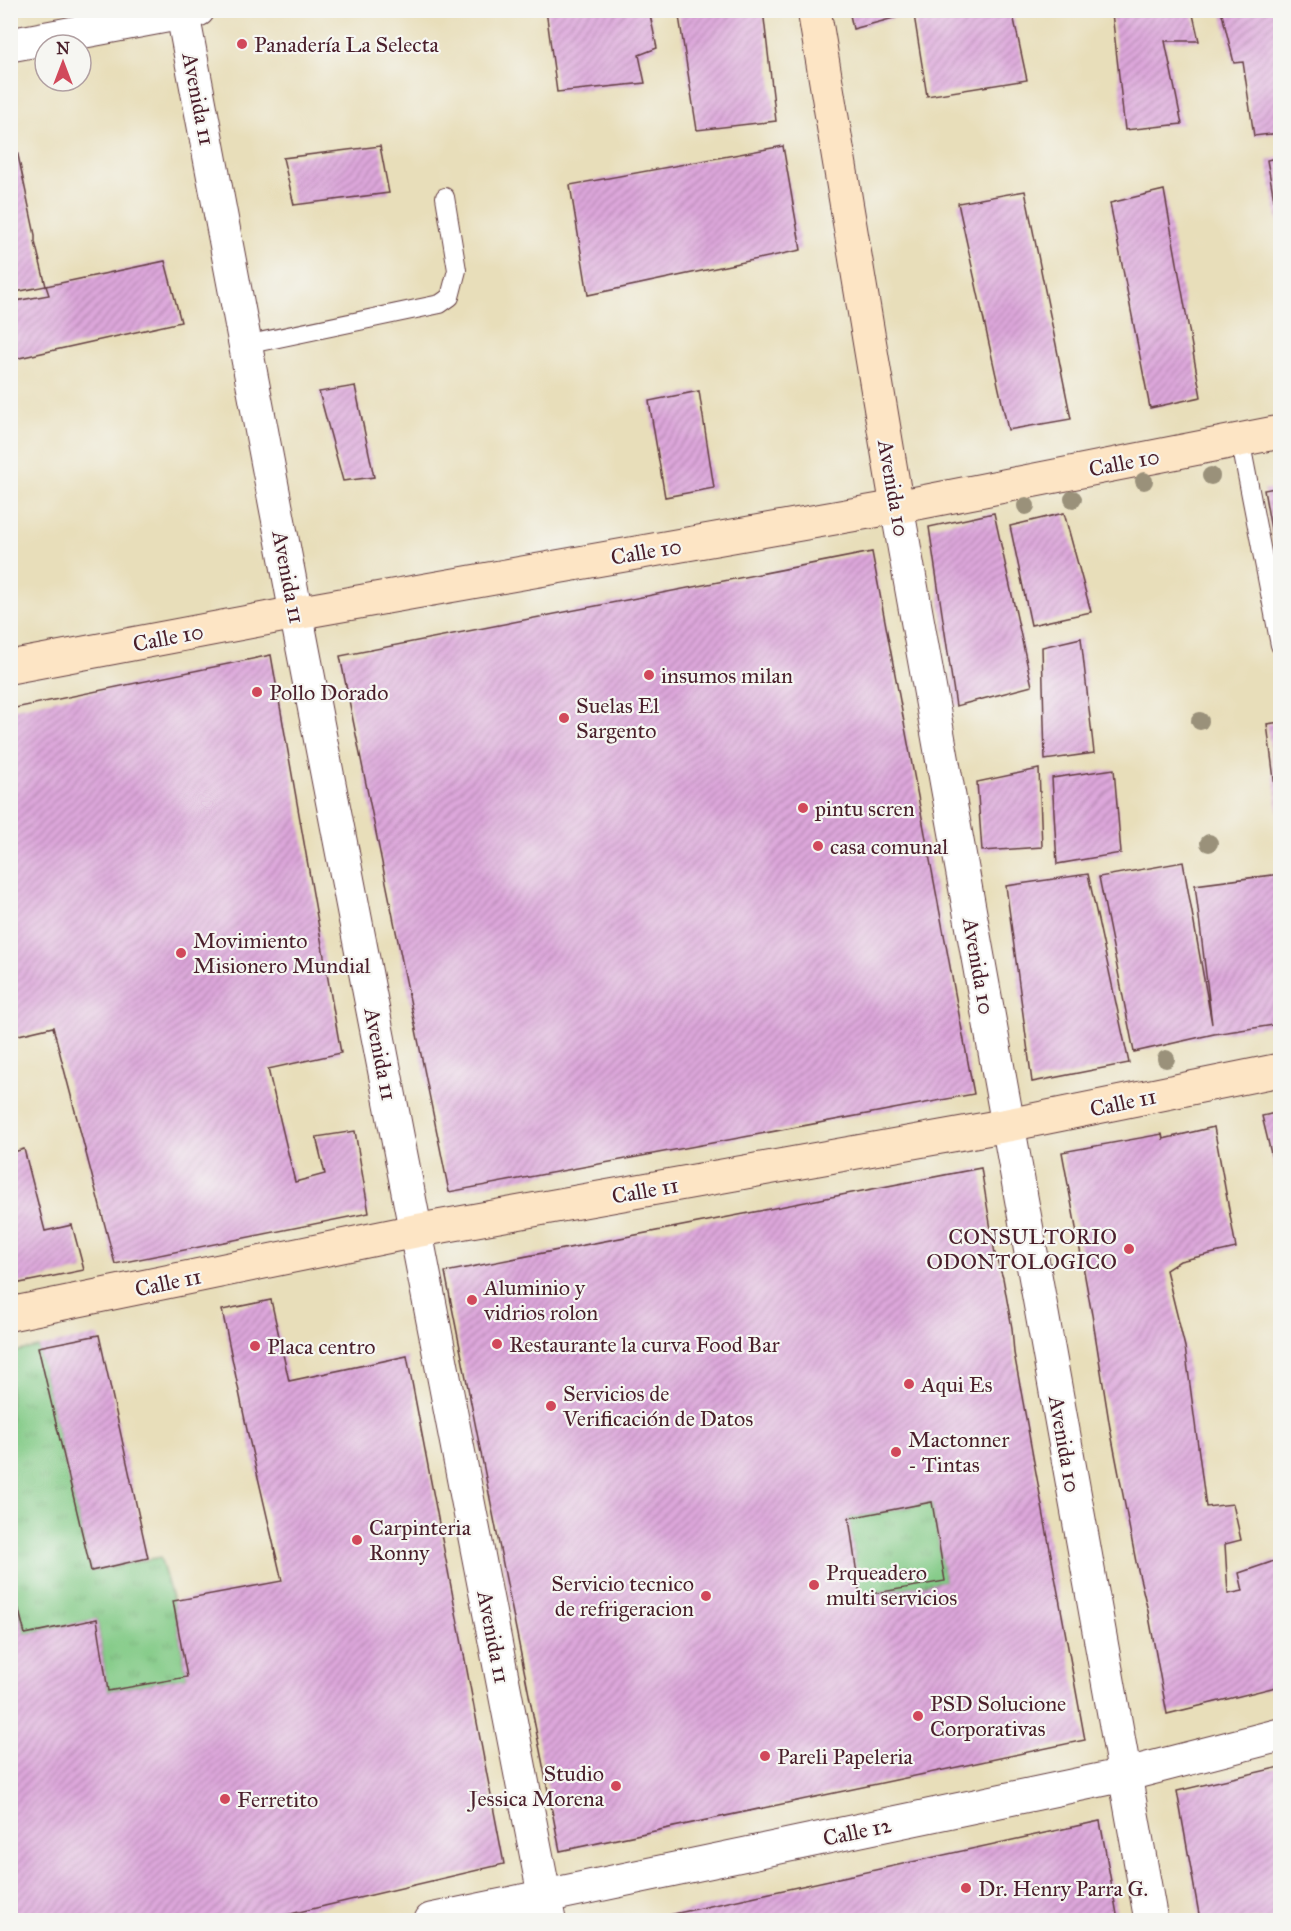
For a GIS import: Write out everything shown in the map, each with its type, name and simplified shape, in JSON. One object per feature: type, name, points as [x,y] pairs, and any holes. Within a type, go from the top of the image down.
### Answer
[{"type":"street","name":"Avenida 10","points":[[814,10],[897,507],[1151,1920]]},
{"type":"street","points":[[10,45],[188,12]]},
{"type":"street","name":"Avenida 11","points":[[188,12],[245,345],[547,1909]]},
{"type":"street","name":"Calle 10","points":[[10,667],[296,613],[897,507],[1281,432]]},
{"type":"street","name":"Calle 11","points":[[10,1314],[415,1231],[1008,1125],[1281,1070]]},
{"type":"street","name":"Calle 12","points":[[431,1920],[547,1909],[1124,1775],[1281,1735]]},
{"type":"lane","points":[[245,345],[440,304],[450,297],[457,270],[445,197]]},
{"type":"lane","points":[[1240,439],[1281,645]]},
{"type":"green space","points":[[38,1347],[91,1571],[160,1557],[173,1601],[187,1677],[108,1691],[97,1619],[25,1634],[10,1572],[10,1353]]},
{"type":"green space","points":[[932,1502],[945,1581],[860,1596],[849,1518]]},
{"type":"building","points":[[546,10],[649,10],[657,48],[639,55],[645,83],[557,92]]},
{"type":"building","points":[[678,10],[763,10],[776,121],[697,130]]},
{"type":"building","points":[[849,10],[920,10],[920,11],[853,29]]},
{"type":"building","points":[[957,10],[1012,10],[1027,80],[927,96],[914,15]]},
{"type":"building","points":[[1192,10],[1199,41],[1165,41],[1182,124],[1125,130],[1112,13]]},
{"type":"building","points":[[1221,10],[1280,10],[1280,133],[1254,136],[1243,62],[1234,63]]},
{"type":"building","points":[[10,141],[15,141],[46,286],[10,293]]},
{"type":"building","points":[[380,146],[389,193],[294,205],[283,158]]},
{"type":"building","points":[[783,146],[801,250],[588,295],[570,185]]},
{"type":"building","points":[[1280,157],[1280,222],[1278,222],[1267,160]]},
{"type":"building","points":[[1164,190],[1201,397],[1150,408],[1110,203]]},
{"type":"building","points":[[1025,191],[1071,419],[1008,430],[958,203]]},
{"type":"building","points":[[165,261],[181,322],[10,360],[10,302],[49,295],[46,286]]},
{"type":"building","points":[[355,386],[374,477],[343,481],[319,392]]},
{"type":"building","points":[[699,391],[714,488],[665,497],[649,401]]},
{"type":"building","points":[[1280,487],[1280,556],[1276,557],[1264,490]]},
{"type":"building","points":[[994,513],[1032,686],[956,706],[929,527]]},
{"type":"building","points":[[1064,513],[1091,612],[1031,625],[1010,526]]},
{"type":"building","points":[[872,552],[974,1094],[449,1192],[340,656]]},
{"type":"building","points":[[1081,638],[1094,753],[1045,760],[1042,647]]},
{"type":"building","points":[[271,655],[341,1053],[268,1069],[295,1182],[325,1174],[316,1137],[355,1131],[369,1213],[115,1264],[53,1027],[10,1037],[10,709]]},
{"type":"building","points":[[1280,722],[1280,819],[1279,819],[1267,724]]},
{"type":"building","points":[[1039,769],[1042,847],[982,851],[977,782]]},
{"type":"building","points":[[1114,769],[1121,853],[1057,864],[1052,778]]},
{"type":"building","points":[[1183,862],[1212,1024],[1195,885],[1280,874],[1280,1024],[1214,1034],[1134,1052],[1099,877]]},
{"type":"building","points":[[1088,874],[1129,1063],[1032,1082],[1006,886]]},
{"type":"building","points":[[1280,1112],[1280,1191],[1262,1116]]},
{"type":"building","points":[[1214,1127],[1236,1248],[1180,1261],[1166,1270],[1185,1347],[1206,1507],[1233,1504],[1241,1540],[1225,1544],[1228,1594],[1243,1591],[1239,1573],[1280,1559],[1280,1686],[1167,1714],[1110,1428],[1062,1152],[1162,1134],[1163,1139]]},
{"type":"building","points":[[24,1149],[45,1231],[72,1225],[84,1270],[10,1285],[10,1153]]},
{"type":"building","points":[[981,1168],[995,1254],[1003,1278],[1014,1353],[1085,1740],[560,1851],[445,1272]],"holes":[[[932,1502],[945,1581],[860,1596],[849,1518]]]},
{"type":"building","points":[[271,1300],[289,1381],[407,1356],[504,1864],[265,1920],[10,1920],[10,1576],[25,1634],[97,1619],[108,1691],[187,1677],[173,1601],[282,1581],[222,1310]]},
{"type":"building","points":[[99,1335],[148,1558],[91,1571],[38,1347]]},
{"type":"building","points":[[1280,1767],[1280,1920],[1200,1920],[1177,1791]]},
{"type":"building","points":[[1100,1821],[1118,1920],[646,1920]]},
{"type":"place","name":"Panadería La Selecta","points":[[242,44]]},
{"type":"place","name":"insumos milan","points":[[649,675]]},
{"type":"place","name":"Pollo Dorado","points":[[257,692]]},
{"type":"place","name":"Suelas El Sargento","points":[[564,718]]},
{"type":"place","name":"pintu scren","points":[[803,808]]},
{"type":"place","name":"casa comunal","points":[[818,846]]},
{"type":"place","name":"Movimiento Misionero Mundial","points":[[181,953]]},
{"type":"place","name":"CONSULTORIO ODONTOLOGICO","points":[[1129,1249]]},
{"type":"place","name":"Aluminio y vidrios rolon","points":[[472,1300]]},
{"type":"place","name":"Restaurante la curva Food Bar","points":[[497,1344]]},
{"type":"place","name":"Placa centro","points":[[255,1346]]},
{"type":"place","name":"Aqui Es","points":[[909,1384]]},
{"type":"place","name":"Servicios de Verificación de Datos","points":[[551,1406]]},
{"type":"place","name":"Mactonner - Tintas","points":[[896,1452]]},
{"type":"place","name":"Carpinteria Ronny","points":[[357,1540]]},
{"type":"place","name":"Prqueadero multi servicios","points":[[814,1585]]},
{"type":"place","name":"Servicio tecnico de refrigeracion","points":[[706,1596]]},
{"type":"place","name":"PSD Solucione Corporativas","points":[[918,1716]]},
{"type":"place","name":"Pareli Papeleria","points":[[765,1756]]},
{"type":"place","name":"Studio Jessica Morena","points":[[616,1786]]},
{"type":"place","name":"Ferretito","points":[[225,1799]]},
{"type":"place","name":"Dr. Henry Parra G.","points":[[966,1888]]}]
